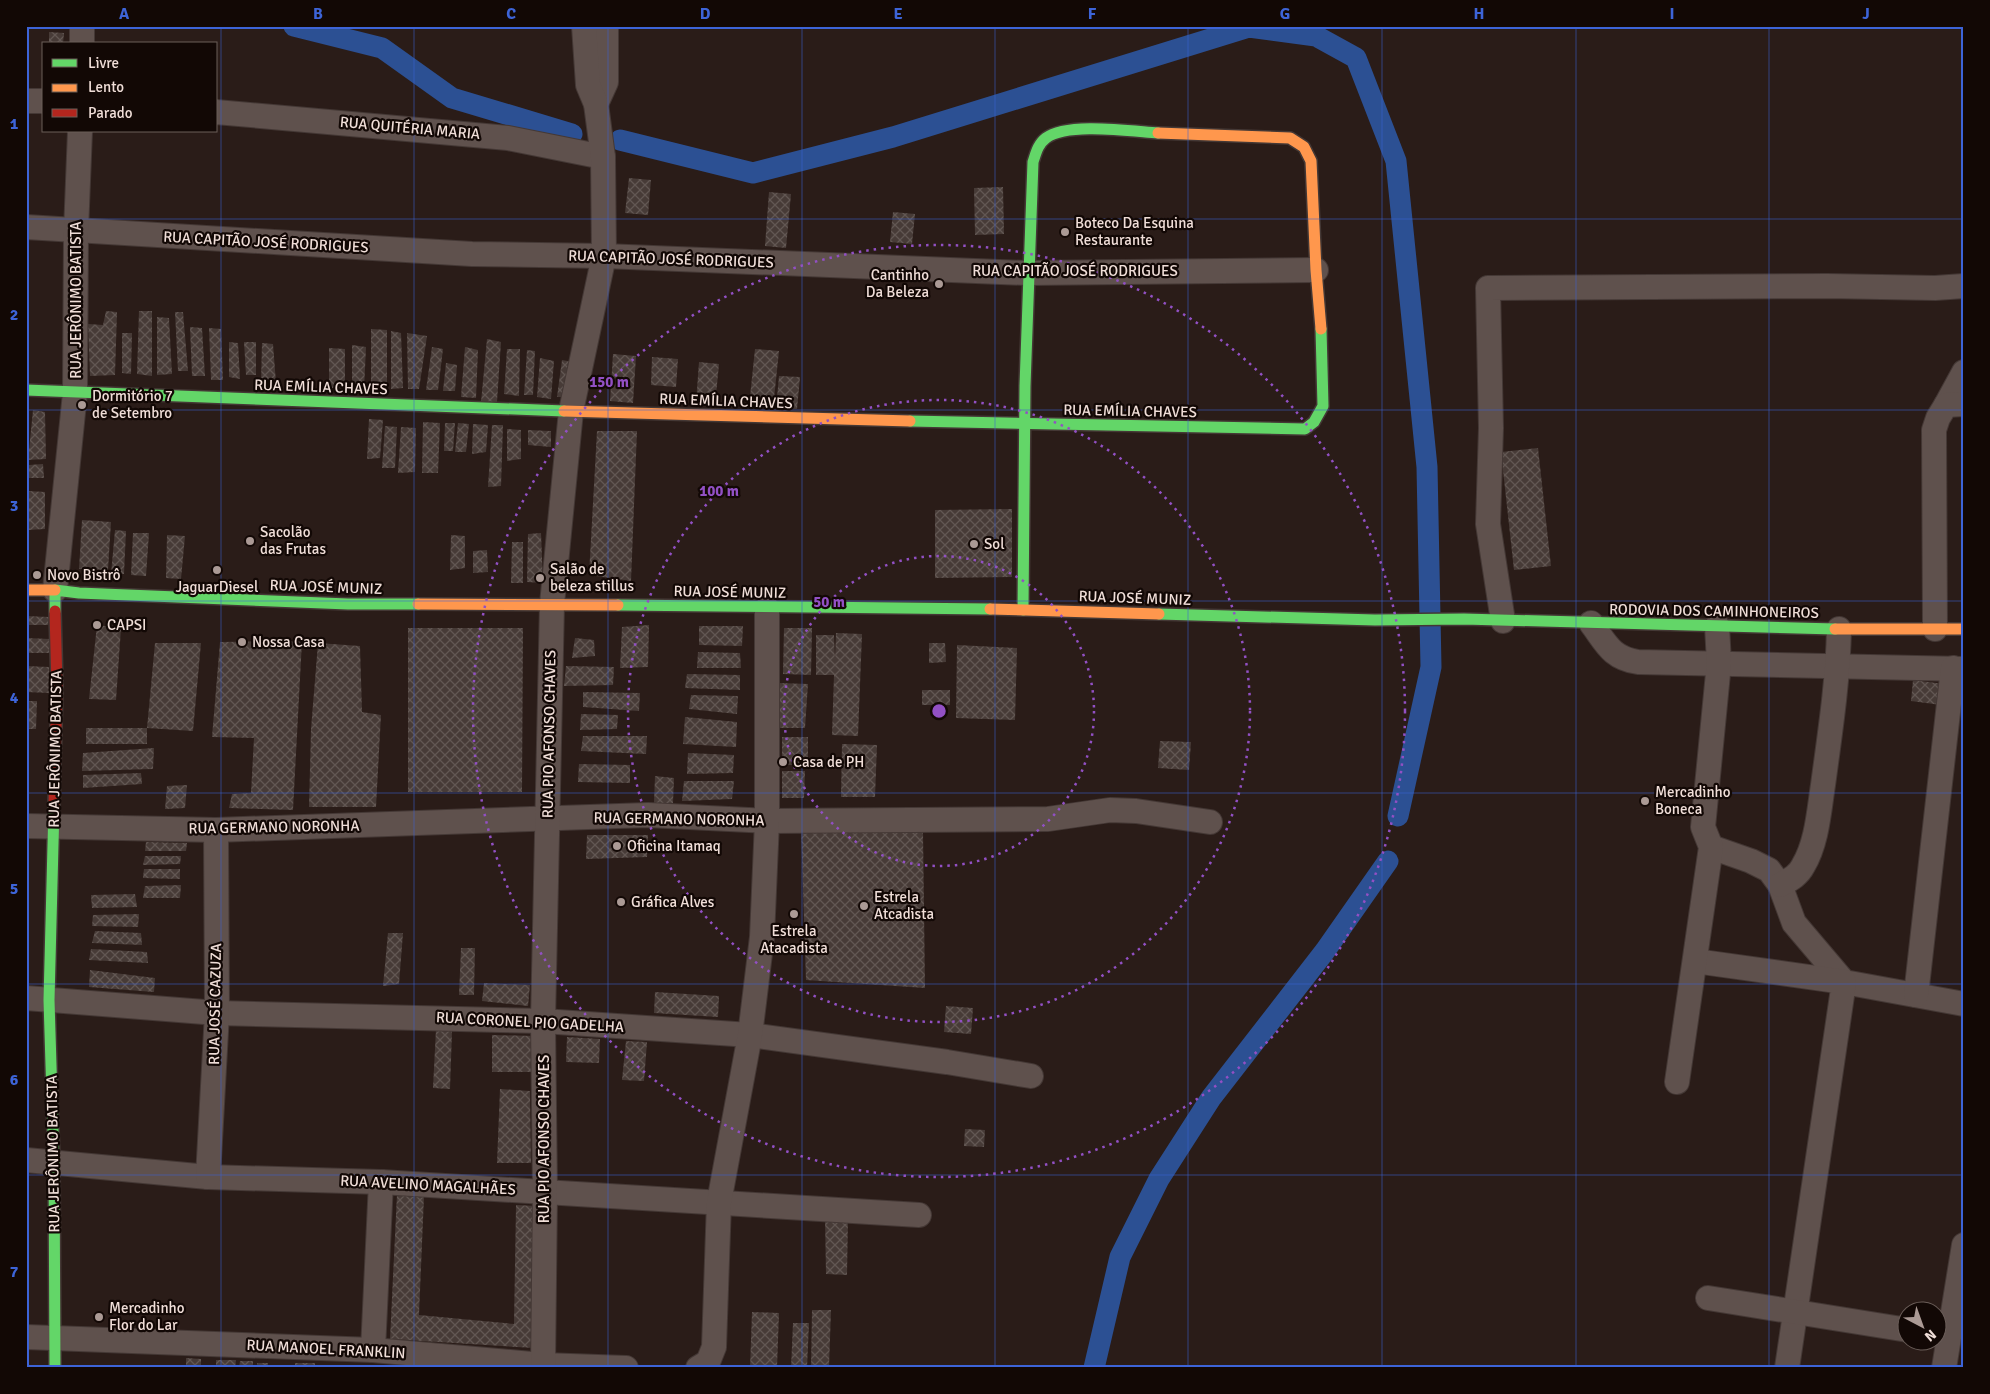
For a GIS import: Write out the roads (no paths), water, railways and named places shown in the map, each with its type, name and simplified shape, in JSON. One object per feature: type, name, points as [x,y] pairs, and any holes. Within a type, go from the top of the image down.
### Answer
[{"type":"main road","points":[[1023,610],[1023,424],[1027,273],[1033,162],[1038,145],[1053,134],[1073,129],[1290,138],[1308,150],[1311,161],[1316,270]]},
{"type":"main road","name":"RUA EMÍLIA CHAVES","points":[[26,390],[570,411],[1023,424],[1305,429],[1314,422],[1323,406],[1322,317],[1316,270]]},
{"type":"main road","name":"RUA JOSÉ MUNIZ","points":[[26,590],[348,604],[947,608],[1375,620],[1464,620]]},
{"type":"main road","name":"RUA JERÔNIMO BATISTA","points":[[55,590],[57,686],[53,826],[37,999],[54,1163],[55,1368]]},
{"type":"main road","name":"RODOVIA DOS CAMINHONEIROS","points":[[1464,620],[1839,629],[1964,629]]},
{"type":"street","points":[[82,26],[82,42]]},
{"type":"street","name":"RUA PIO AFONSO CHAVES","points":[[543,1366],[545,1192],[543,1021],[552,604],[570,411],[604,256],[602,157],[596,104],[588,84],[583,26]]},
{"type":"street","points":[[596,104],[606,82],[606,26]]},
{"type":"street","points":[[26,101],[42,100]]},
{"type":"street","name":"RUA QUITÉRIA MARIA","points":[[218,112],[508,138],[602,157]]},
{"type":"street","name":"RUA JERÔNIMO BATISTA","points":[[55,590],[75,393],[76,231],[80,132]]},
{"type":"street","name":"RUA CAPITÃO JOSÉ RODRIGUES","points":[[26,227],[472,254],[604,256],[1027,273],[1316,270]]},
{"type":"street","points":[[1503,621],[1488,524],[1491,428],[1488,288],[1827,286],[1935,288],[1964,286]]},
{"type":"street","points":[[1935,629],[1934,437],[1938,418],[1955,405],[1964,372]]},
{"type":"street","points":[[698,1368],[708,1362],[714,1348],[719,1202],[750,1035],[762,937],[767,821],[767,608]]},
{"type":"street","points":[[1591,623],[1611,650],[1625,660],[1638,662],[1959,668],[1916,995]]},
{"type":"street","points":[[1677,1082],[1711,847],[1703,827],[1719,663],[1717,626]]},
{"type":"street","points":[[1780,885],[1796,876],[1803,867],[1813,842],[1820,804],[1838,666],[1839,629]]},
{"type":"street","name":"RUA GERMANO NORONHA","points":[[26,826],[216,830],[648,815],[767,821],[1048,819],[1110,810],[1136,811],[1210,822]]},
{"type":"street","name":"RUA JOSÉ CAZUZA","points":[[208,1177],[217,1012],[216,830]]},
{"type":"street","points":[[1711,847],[1751,861],[1769,870],[1780,885],[1794,923],[1844,982],[1787,1368]]},
{"type":"street","points":[[1695,961],[1844,982],[1964,1004]]},
{"type":"street","name":"RUA CORONEL PIO GADELHA","points":[[37,999],[217,1012],[543,1021],[750,1035],[947,1062],[1031,1076]]},
{"type":"street","name":"RUA AVELINO MAGALHÃES","points":[[26,1160],[208,1177],[381,1182],[919,1215]]},
{"type":"street","points":[[373,1350],[381,1182]]},
{"type":"street","points":[[1944,1368],[1964,1245]]},
{"type":"street","points":[[1708,1298],[1898,1328]]},
{"type":"street","name":"RUA MANOEL FRANKLIN","points":[[26,1337],[373,1350],[543,1366],[626,1368]]},
{"type":"waterway","points":[[294,26],[382,48],[452,98],[572,134]]},
{"type":"waterway","points":[[620,140],[753,173],[893,137],[1249,27],[1316,36],[1356,58],[1396,161],[1427,467],[1431,667],[1398,816]]},
{"type":"waterway","points":[[1094,1368],[1120,1257],[1159,1179],[1211,1098],[1325,951],[1388,861]]},
{"type":"place","name":"Boteco Da Esquina Restaurante","points":[[1065,232]]},
{"type":"place","name":"Cantinho Da Beleza","points":[[939,284]]},
{"type":"place","name":"Dormitório 7 de Setembro","points":[[82,405]]},
{"type":"place","name":"Sacolão das Frutas","points":[[250,541]]},
{"type":"place","name":"Sol","points":[[974,544]]},
{"type":"place","name":"JaguarDiesel","points":[[217,570]]},
{"type":"place","name":"Novo Bistrô","points":[[37,575]]},
{"type":"place","name":"Salão de beleza stillus","points":[[540,578]]},
{"type":"place","name":"CAPSI","points":[[97,625]]},
{"type":"place","name":"Nossa Casa","points":[[242,642]]},
{"type":"place","name":"Casa de PH","points":[[783,762]]},
{"type":"place","name":"Mercadinho Boneca","points":[[1645,801]]},
{"type":"place","name":"Oficina Itamaq","points":[[617,846]]},
{"type":"place","name":"Gráfica Alves","points":[[621,902]]},
{"type":"place","name":"Estrela Atcadista","points":[[864,906]]},
{"type":"place","name":"Estrela Atacadista","points":[[794,914]]},
{"type":"place","name":"Mercadinho Flor do Lar","points":[[99,1317]]}]
